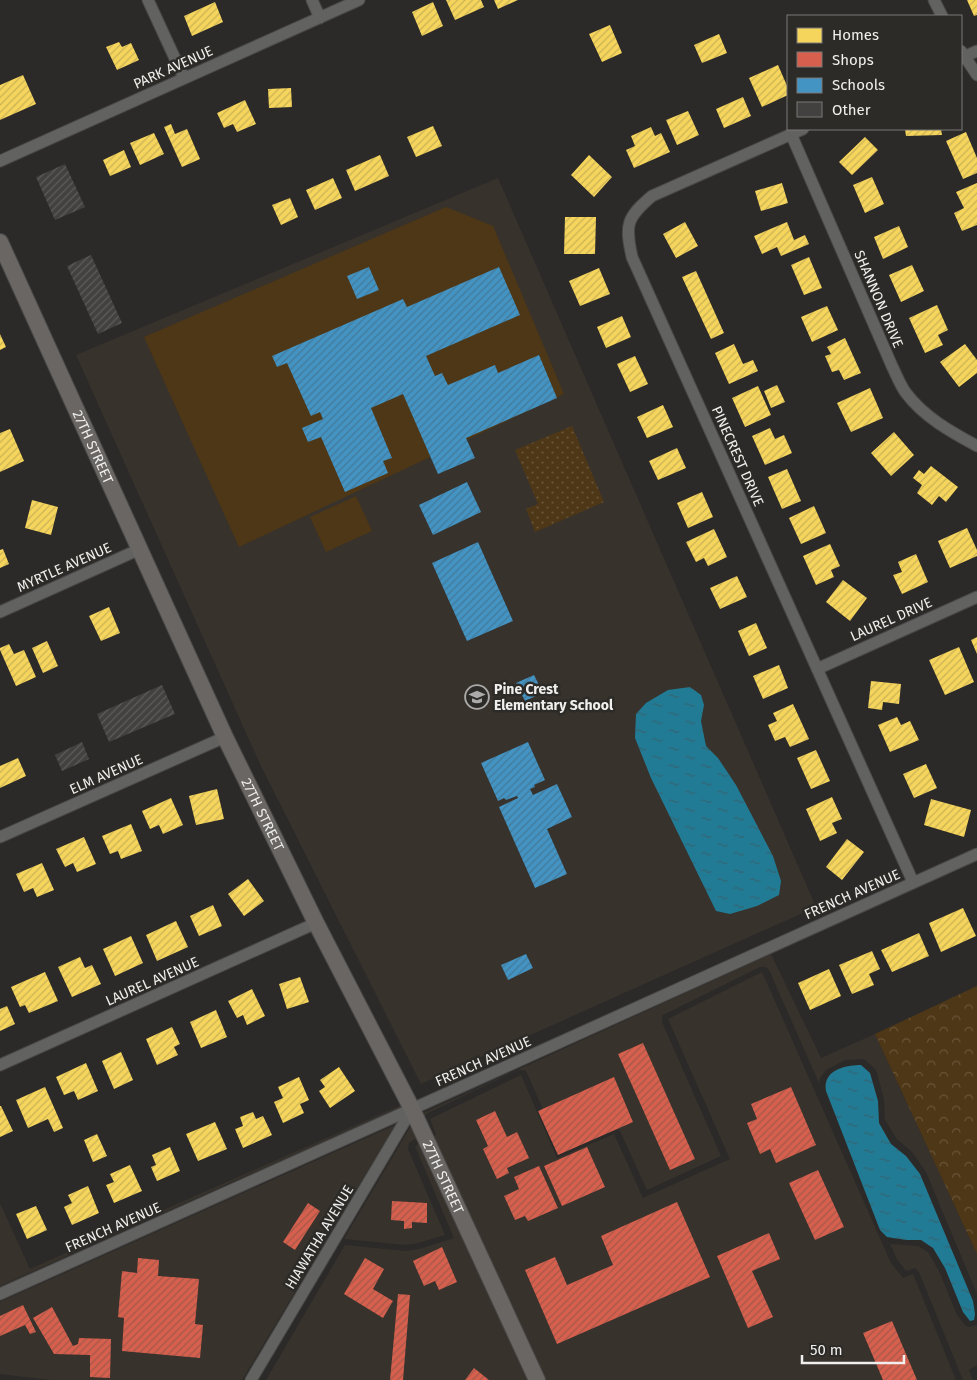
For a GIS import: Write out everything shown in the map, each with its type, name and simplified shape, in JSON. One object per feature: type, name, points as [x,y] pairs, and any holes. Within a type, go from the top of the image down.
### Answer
[{"type":"main road","name":"27TH STREET","points":[[0,242],[225,737],[316,923],[412,1109],[537,1380]]},
{"type":"street","points":[[148,0],[184,78]]},
{"type":"street","points":[[312,0],[320,18]]},
{"type":"street","name":"PARK AVENUE","points":[[0,161],[358,0]]},
{"type":"street","points":[[934,0],[942,15]]},
{"type":"street","points":[[977,51],[962,55],[977,75]]},
{"type":"street","name":"PINECREST DRIVE","points":[[801,130],[652,196],[636,209],[628,224],[628,240],[632,257],[913,882]]},
{"type":"street","name":"SHANNON DRIVE","points":[[791,134],[892,366],[906,392],[924,412],[947,430],[977,446]]},
{"type":"street","name":"MYRTLE AVENUE","points":[[0,612],[140,549]]},
{"type":"street","name":"LAUREL DRIVE","points":[[817,669],[977,597]]},
{"type":"street","name":"ELM AVENUE","points":[[0,838],[225,737]]},
{"type":"street","name":"FRENCH AVENUE","points":[[0,1294],[977,854]]},
{"type":"street","name":"LAUREL AVENUE","points":[[0,1066],[316,923]]},
{"type":"street","name":"HIAWATHA AVENUE","points":[[251,1380],[412,1109]]},
{"type":"shaded area","name":"Pine Crest Elementary School","points":[[498,178],[816,907],[421,1084],[261,766],[76,355]]},
{"type":"shaded area","points":[[771,954],[821,1058],[875,1034],[977,1254],[977,1294],[926,1172],[912,1152],[897,1139],[885,1120],[884,1099],[876,1070],[864,1059],[845,1060],[826,1070],[819,1083],[766,967],[760,967],[662,1016],[662,1022],[721,1156],[647,1190],[618,1129],[561,1150],[525,1070],[518,1070],[424,1116],[423,1113]]},
{"type":"shaded area","points":[[762,972],[891,1263],[903,1278],[913,1274],[956,1380],[266,1380],[345,1245],[406,1251],[454,1238],[415,1146],[436,1135],[430,1119],[521,1075],[557,1158],[614,1134],[643,1198],[730,1159],[668,1019]]},
{"type":"shaded area","points":[[401,1105],[0,1286],[0,1203],[30,1269]]},
{"type":"shaded area","points":[[395,1125],[242,1380],[51,1380],[0,1374],[0,1302]]},
{"type":"shaded area","points":[[411,1126],[417,1138],[409,1143],[408,1149],[445,1235],[406,1245],[344,1239]]},
{"type":"shaded area","points":[[890,1244],[918,1246],[928,1252],[939,1271],[957,1315],[966,1326],[977,1325],[977,1365],[969,1370],[973,1380],[963,1380],[919,1272],[915,1268],[906,1271],[897,1259]]},
{"type":"green space","points":[[446,207],[493,226],[564,394],[239,547],[144,337]]},
{"type":"green space","points":[[572,426],[604,502],[535,532],[526,509],[538,504],[515,450]]},
{"type":"green space","points":[[356,496],[372,531],[326,552],[310,517]]},
{"type":"green space","points":[[977,986],[977,1254],[875,1034]]},
{"type":"water","points":[[690,687],[701,695],[704,705],[701,721],[706,746],[718,758],[736,785],[773,856],[781,881],[779,895],[757,906],[730,914],[716,911],[651,778],[635,738],[636,714],[646,703],[668,690]]},
{"type":"water","points":[[861,1065],[870,1073],[878,1101],[879,1123],[891,1144],[906,1156],[920,1174],[973,1301],[974,1320],[970,1321],[963,1312],[945,1268],[933,1248],[921,1240],[887,1237],[880,1230],[826,1091],[828,1078],[835,1071],[840,1068]]},
{"type":"building: Homes","points":[[446,0],[481,0],[484,7],[455,20]]},
{"type":"building: Homes","points":[[494,0],[518,0],[498,9]]},
{"type":"building: Homes","points":[[967,0],[977,0],[977,15],[974,16]]},
{"type":"building: Homes","points":[[215,2],[223,22],[192,36],[184,16]]},
{"type":"building: Homes","points":[[433,2],[443,26],[422,36],[412,12]]},
{"type":"building: Homes","points":[[610,25],[622,53],[602,62],[589,34]]},
{"type":"building: Homes","points":[[719,34],[727,53],[702,63],[694,45]]},
{"type":"building: Homes","points":[[119,42],[122,47],[131,43],[139,60],[117,70],[106,47]]},
{"type":"building: Homes","points":[[778,65],[787,86],[787,95],[762,107],[749,78]]},
{"type":"building: Homes","points":[[23,75],[36,104],[0,120],[0,85]]},
{"type":"building: Homes","points":[[291,88],[292,107],[269,108],[268,89]]},
{"type":"building: Homes","points":[[743,97],[751,116],[724,128],[716,109]]},
{"type":"building: Homes","points":[[245,100],[256,124],[237,132],[233,124],[224,128],[217,113]]},
{"type":"building: Homes","points":[[688,111],[699,135],[677,145],[666,120]]},
{"type":"building: Homes","points":[[171,124],[175,134],[187,129],[200,159],[182,167],[164,127]]},
{"type":"building: Homes","points":[[433,126],[442,146],[416,157],[407,137]]},
{"type":"building: Homes","points":[[651,127],[655,136],[661,133],[670,152],[634,168],[626,150],[635,146],[631,136]]},
{"type":"building: Homes","points":[[905,130],[941,130],[942,135],[906,136]]},
{"type":"building: Homes","points":[[966,132],[977,158],[977,173],[963,179],[946,141]]},
{"type":"building: Homes","points":[[154,133],[164,154],[140,165],[130,143]]},
{"type":"building: Homes","points":[[865,137],[878,150],[852,175],[839,162]]},
{"type":"building: Homes","points":[[124,150],[131,167],[110,176],[103,160]]},
{"type":"building: Homes","points":[[380,155],[389,176],[355,191],[346,170]]},
{"type":"building: Homes","points":[[589,155],[612,177],[594,197],[571,175]]},
{"type":"building: Homes","points":[[872,177],[884,204],[865,213],[853,185]]},
{"type":"building: Homes","points":[[333,178],[342,198],[315,210],[306,190]]},
{"type":"building: Homes","points":[[782,183],[788,203],[761,211],[755,191]]},
{"type":"building: Homes","points":[[977,183],[977,225],[962,231],[954,213],[964,208],[956,192]]},
{"type":"building: Homes","points":[[290,198],[298,217],[281,225],[272,205]]},
{"type":"building: Homes","points":[[565,217],[596,217],[595,254],[564,254]]},
{"type":"building: Homes","points":[[685,222],[698,246],[676,258],[663,234]]},
{"type":"building: Homes","points":[[787,222],[794,240],[805,235],[809,244],[781,256],[777,247],[762,254],[754,236]]},
{"type":"building: Homes","points":[[899,226],[908,247],[883,259],[874,237]]},
{"type":"building: Homes","points":[[809,257],[822,288],[804,295],[791,265]]},
{"type":"building: Homes","points":[[912,265],[924,291],[901,302],[889,275]]},
{"type":"building: Homes","points":[[599,268],[610,294],[580,306],[569,281]]},
{"type":"building: Homes","points":[[696,271],[724,333],[711,339],[682,277]]},
{"type":"building: Homes","points":[[937,305],[948,330],[938,335],[943,345],[925,353],[909,318]]},
{"type":"building: Homes","points":[[827,306],[838,330],[812,342],[801,317]]},
{"type":"building: Homes","points":[[622,316],[631,337],[606,348],[597,327]]},
{"type":"building: Homes","points":[[0,334],[6,347],[0,350]]},
{"type":"building: Homes","points":[[845,338],[861,373],[844,380],[839,370],[832,372],[825,356],[831,354],[827,347]]},
{"type":"building: Homes","points":[[734,344],[743,364],[753,360],[758,371],[729,384],[715,353]]},
{"type":"building: Homes","points":[[965,344],[977,360],[977,373],[959,387],[940,362]]},
{"type":"building: Homes","points":[[635,356],[648,384],[630,392],[617,364]]},
{"type":"building: Homes","points":[[777,385],[785,402],[771,408],[764,391]]},
{"type":"building: Homes","points":[[758,386],[771,415],[745,427],[732,398]]},
{"type":"building: Homes","points":[[870,388],[883,418],[851,432],[837,403]]},
{"type":"building: Homes","points":[[663,405],[673,427],[647,438],[637,417]]},
{"type":"building: Homes","points":[[770,428],[775,439],[784,435],[792,453],[765,465],[752,436]]},
{"type":"building: Homes","points":[[10,429],[24,461],[0,472],[0,433]]},
{"type":"building: Homes","points":[[894,432],[914,455],[891,476],[871,453]]},
{"type":"building: Homes","points":[[677,448],[686,468],[658,480],[649,461]]},
{"type":"building: Homes","points":[[931,466],[958,487],[946,502],[939,496],[932,505],[917,493],[922,485],[913,478],[919,470],[924,474]]},
{"type":"building: Homes","points":[[787,469],[801,501],[782,509],[768,477]]},
{"type":"building: Homes","points":[[702,492],[713,517],[688,528],[677,503]]},
{"type":"building: Homes","points":[[32,500],[58,507],[51,535],[25,528]]},
{"type":"building: Homes","points":[[814,506],[826,533],[801,544],[789,518]]},
{"type":"building: Homes","points":[[967,528],[977,550],[977,556],[950,568],[938,541]]},
{"type":"building: Homes","points":[[714,529],[727,557],[708,566],[704,558],[696,562],[686,542]]},
{"type":"building: Homes","points":[[830,544],[840,566],[831,570],[834,577],[816,585],[803,556]]},
{"type":"building: Homes","points":[[3,549],[9,564],[0,568],[0,550]]},
{"type":"building: Homes","points":[[916,554],[928,582],[902,594],[893,575],[902,572],[898,562]]},
{"type":"building: Homes","points":[[737,576],[747,597],[720,609],[710,588]]},
{"type":"building: Homes","points":[[843,580],[867,598],[850,621],[826,602]]},
{"type":"building: Homes","points":[[109,607],[120,633],[101,641],[89,616]]},
{"type":"building: Homes","points":[[756,623],[767,648],[749,656],[738,631]]},
{"type":"building: Homes","points":[[977,637],[977,654],[971,640]]},
{"type":"building: Homes","points":[[47,641],[58,666],[43,673],[32,648]]},
{"type":"building: Homes","points":[[9,644],[14,654],[24,650],[36,677],[16,686],[0,650],[0,648]]},
{"type":"building: Homes","points":[[959,647],[974,682],[945,695],[929,660]]},
{"type":"building: Homes","points":[[779,665],[788,688],[763,699],[753,676]]},
{"type":"building: Homes","points":[[871,681],[901,684],[899,704],[883,702],[882,710],[868,708]]},
{"type":"building: Homes","points":[[793,704],[809,739],[790,747],[785,737],[775,741],[768,725],[777,721],[773,713]]},
{"type":"building: Homes","points":[[897,717],[901,725],[910,721],[919,740],[890,752],[878,725]]},
{"type":"building: Homes","points":[[816,750],[830,781],[811,789],[797,758]]},
{"type":"building: Homes","points":[[18,758],[26,776],[0,788],[0,766]]},
{"type":"building: Homes","points":[[926,764],[937,788],[914,798],[903,774]]},
{"type":"building: Homes","points":[[217,789],[224,819],[196,825],[189,796]]},
{"type":"building: Homes","points":[[832,797],[842,819],[832,823],[837,833],[820,841],[806,809]]},
{"type":"building: Homes","points":[[171,798],[183,825],[163,834],[159,825],[150,829],[142,811]]},
{"type":"building: Homes","points":[[931,799],[971,810],[964,837],[924,825]]},
{"type":"building: Homes","points":[[131,824],[142,851],[121,859],[118,851],[110,854],[102,836]]},
{"type":"building: Homes","points":[[84,837],[96,864],[77,872],[73,863],[65,867],[56,849]]},
{"type":"building: Homes","points":[[847,839],[864,852],[842,880],[826,867]]},
{"type":"building: Homes","points":[[42,863],[54,890],[37,897],[33,888],[24,892],[16,874]]},
{"type":"building: Homes","points":[[248,879],[264,901],[244,916],[228,894]]},
{"type":"building: Homes","points":[[213,905],[222,926],[199,936],[190,916]]},
{"type":"building: Homes","points":[[963,908],[976,936],[941,952],[929,923]]},
{"type":"building: Homes","points":[[176,921],[188,947],[157,961],[146,935]]},
{"type":"building: Homes","points":[[919,933],[929,956],[892,972],[881,950]]},
{"type":"building: Homes","points":[[131,936],[143,963],[115,976],[103,949]]},
{"type":"building: Homes","points":[[872,951],[880,969],[869,974],[874,985],[852,994],[839,965]]},
{"type":"building: Homes","points":[[80,957],[85,968],[92,965],[101,984],[72,997],[58,967]]},
{"type":"building: Homes","points":[[829,969],[841,996],[810,1010],[798,983]]},
{"type":"building: Homes","points":[[45,972],[58,1001],[29,1013],[25,1005],[20,1007],[11,987]]},
{"type":"building: Homes","points":[[300,977],[309,1002],[287,1009],[279,984]]},
{"type":"building: Homes","points":[[252,989],[265,1016],[247,1025],[243,1015],[237,1018],[228,1001]]},
{"type":"building: Homes","points":[[7,1006],[15,1024],[0,1031],[0,1009]]},
{"type":"building: Homes","points":[[216,1010],[227,1037],[201,1048],[190,1022]]},
{"type":"building: Homes","points":[[172,1027],[180,1044],[174,1047],[178,1055],[157,1065],[146,1039]]},
{"type":"building: Homes","points":[[121,1052],[133,1080],[114,1089],[102,1061]]},
{"type":"building: Homes","points":[[86,1063],[98,1091],[78,1100],[74,1091],[64,1095],[56,1077]]},
{"type":"building: Homes","points":[[339,1067],[355,1091],[330,1108],[319,1091],[325,1087],[320,1080]]},
{"type":"building: Homes","points":[[299,1077],[309,1100],[300,1104],[304,1113],[283,1123],[274,1102],[283,1098],[278,1087]]},
{"type":"building: Homes","points":[[45,1087],[63,1128],[54,1132],[48,1119],[28,1128],[16,1100]]},
{"type":"building: Homes","points":[[0,1106],[13,1131],[0,1137]]},
{"type":"building: Homes","points":[[253,1112],[256,1119],[263,1116],[272,1135],[243,1148],[235,1129],[243,1126],[240,1117]]},
{"type":"building: Homes","points":[[215,1122],[227,1149],[198,1161],[186,1134]]},
{"type":"building: Homes","points":[[97,1134],[107,1156],[93,1162],[84,1140]]},
{"type":"building: Homes","points":[[170,1147],[180,1171],[157,1181],[151,1167],[156,1165],[152,1155]]},
{"type":"building: Homes","points":[[130,1165],[142,1191],[114,1203],[106,1185],[114,1182],[110,1174]]},
{"type":"building: Homes","points":[[88,1186],[99,1213],[72,1225],[64,1207],[72,1203],[68,1195]]},
{"type":"building: Homes","points":[[36,1206],[47,1230],[27,1239],[16,1214]]},
{"type":"building: Shops","points":[[643,1043],[695,1159],[670,1170],[618,1054]]},
{"type":"building: Shops","points":[[614,1077],[633,1122],[558,1155],[538,1111]]},
{"type":"building: Shops","points":[[791,1087],[816,1145],[776,1163],[770,1149],[760,1154],[747,1123],[757,1119],[751,1104]]},
{"type":"building: Shops","points":[[495,1111],[507,1137],[517,1132],[529,1158],[507,1168],[509,1173],[497,1179],[483,1149],[488,1146],[476,1120]]},
{"type":"building: Shops","points":[[587,1147],[605,1187],[562,1206],[544,1166]]},
{"type":"building: Shops","points":[[539,1166],[558,1208],[528,1221],[525,1216],[515,1220],[504,1196],[519,1189],[514,1177]]},
{"type":"building: Shops","points":[[818,1170],[844,1227],[815,1240],[789,1183]]},
{"type":"building: Shops","points":[[392,1201],[427,1203],[427,1223],[412,1222],[412,1228],[404,1229],[404,1221],[391,1220]]},
{"type":"building: Shops","points":[[677,1202],[710,1277],[557,1344],[525,1270],[555,1257],[567,1285],[613,1265],[601,1236]]},
{"type":"building: Shops","points":[[308,1203],[320,1211],[295,1250],[283,1242]]},
{"type":"building: Shops","points":[[769,1233],[780,1259],[752,1271],[773,1317],[748,1328],[717,1256]]},
{"type":"building: Shops","points":[[442,1247],[457,1282],[439,1290],[435,1281],[424,1286],[413,1261]]},
{"type":"building: Shops","points":[[138,1258],[159,1260],[158,1276],[199,1279],[195,1324],[203,1325],[200,1358],[122,1351],[124,1318],[118,1317],[122,1271],[137,1273]]},
{"type":"building: Shops","points":[[365,1258],[384,1269],[373,1289],[393,1301],[383,1318],[344,1294]]},
{"type":"building: Shops","points":[[398,1294],[410,1295],[403,1380],[390,1380]]},
{"type":"building: Shops","points":[[23,1305],[36,1332],[30,1334],[25,1325],[0,1336],[0,1316]]},
{"type":"building: Shops","points":[[52,1307],[73,1346],[78,1344],[79,1338],[111,1339],[110,1378],[90,1377],[90,1355],[54,1354],[33,1318]]},
{"type":"building: Shops","points":[[892,1321],[917,1380],[883,1380],[863,1333]]},
{"type":"building: Shops","points":[[474,1368],[489,1380],[465,1380]]},
{"type":"building: Schools","points":[[369,267],[379,290],[357,299],[347,276]]},
{"type":"building: Schools","points":[[499,267],[520,315],[426,356],[435,376],[442,373],[448,385],[495,365],[498,373],[539,355],[557,398],[466,438],[475,458],[438,474],[403,394],[371,408],[392,458],[383,461],[388,473],[345,492],[321,437],[308,442],[302,428],[323,419],[320,412],[311,416],[287,363],[277,367],[272,356],[403,299],[407,307]]},
{"type":"building: Schools","points":[[467,482],[481,512],[433,535],[419,505]]},
{"type":"building: Schools","points":[[478,542],[513,621],[467,641],[432,563]]},
{"type":"building: Schools","points":[[534,675],[540,687],[544,685],[547,691],[525,701],[516,683]]},
{"type":"building: Schools","points":[[528,742],[545,780],[530,789],[533,795],[557,784],[572,817],[547,829],[567,874],[535,888],[499,807],[518,798],[517,796],[498,801],[481,763]]},
{"type":"building: Schools","points":[[526,954],[533,968],[508,980],[501,965]]},
{"type":"building: Other","points":[[65,164],[85,207],[55,220],[36,177]]},
{"type":"building: Other","points":[[91,255],[122,323],[98,334],[67,266]]},
{"type":"building: Other","points":[[162,685],[175,714],[109,742],[97,714]]},
{"type":"building: Other","points":[[82,742],[89,759],[62,771],[55,755]]},
{"type":"place","name":"Pine Crest Elementary School","points":[[477,697]]}]
